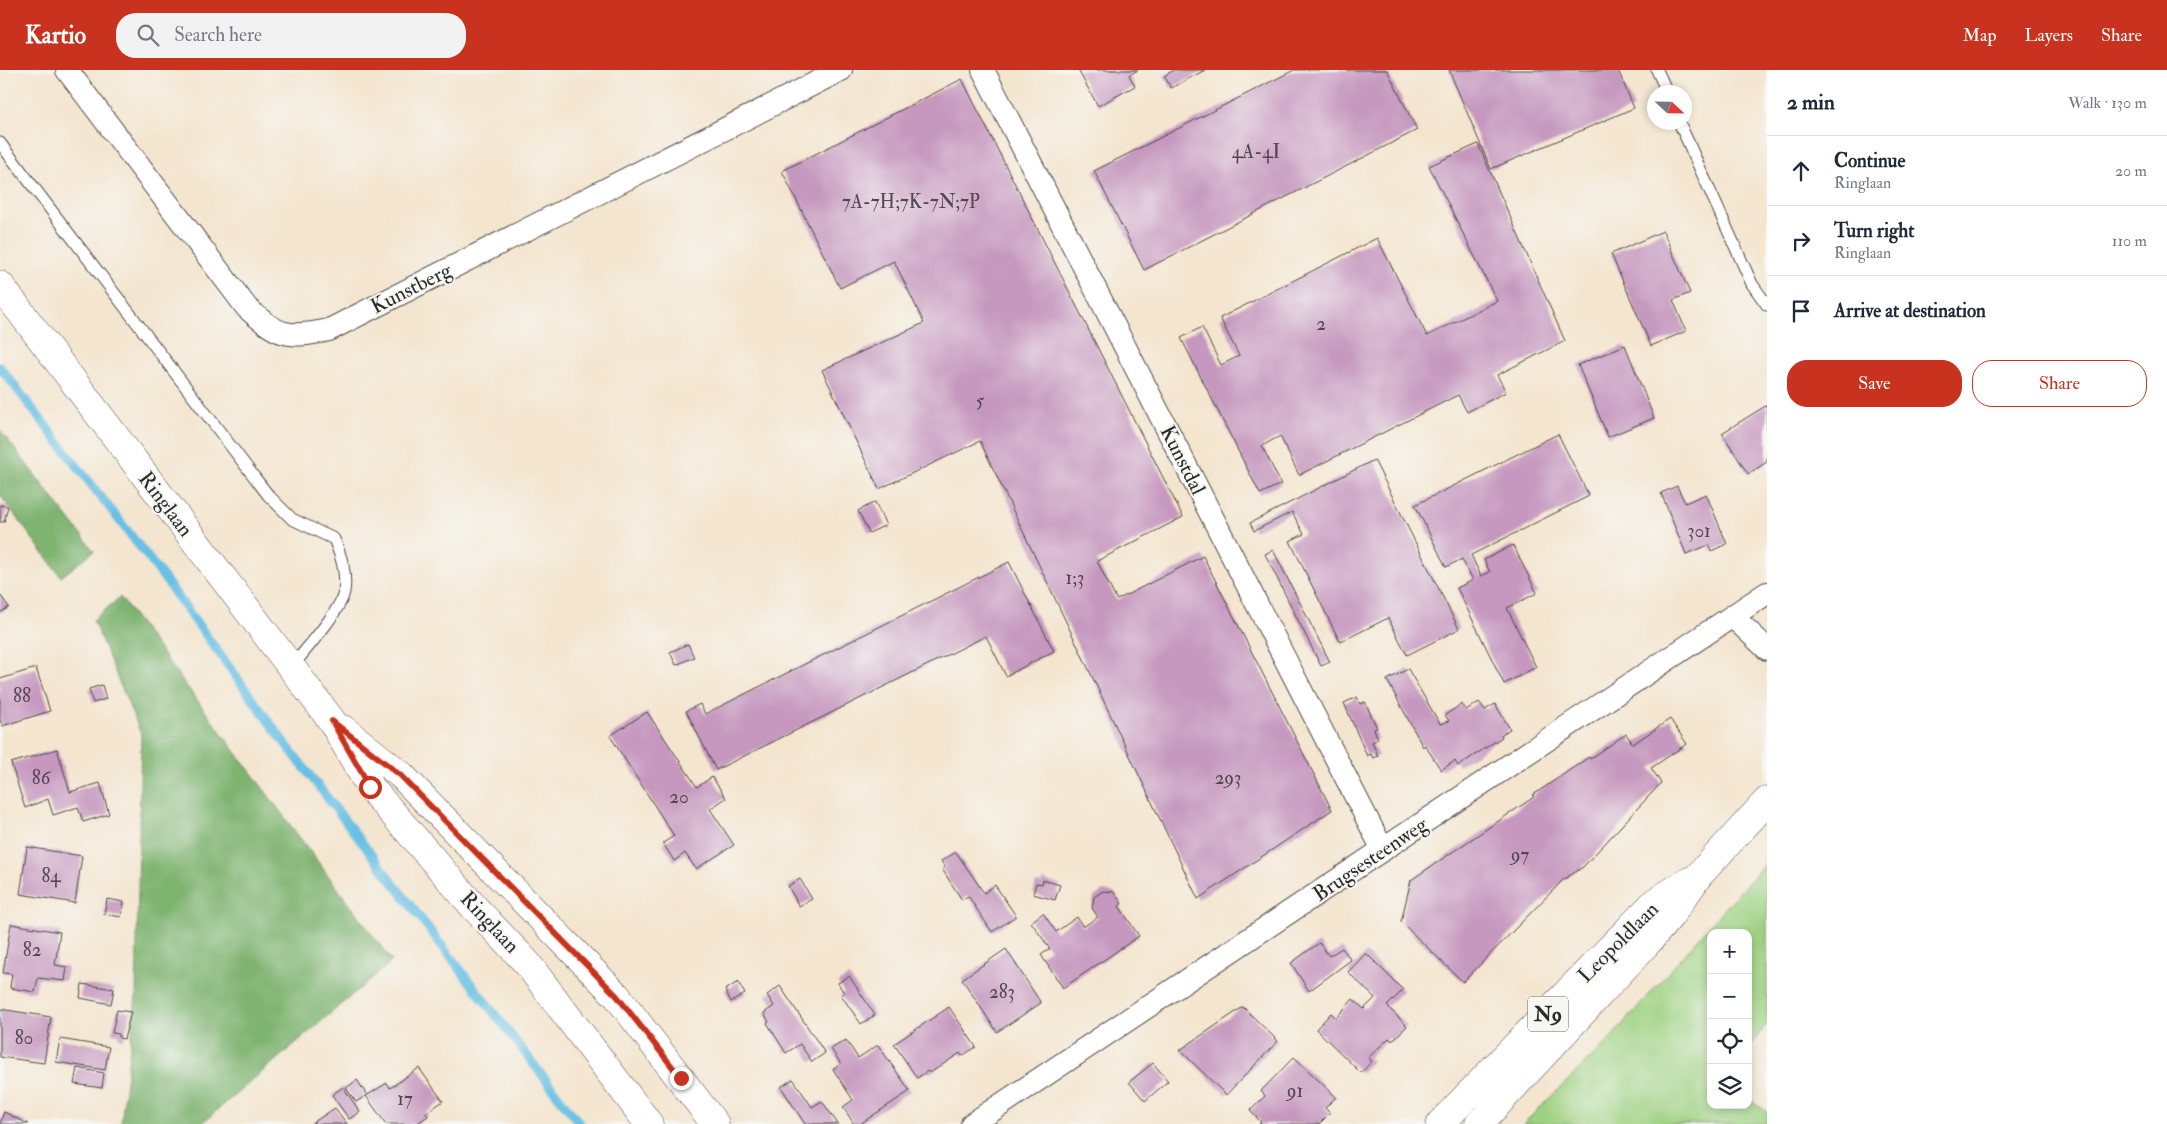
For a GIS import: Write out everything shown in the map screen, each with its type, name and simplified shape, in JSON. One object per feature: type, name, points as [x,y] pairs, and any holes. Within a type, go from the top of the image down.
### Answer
[{"type":"main road","name":"Ringlaan","points":[[0,285],[332,721],[370,787],[473,906],[527,963],[649,1124]]},
{"type":"main road","name":"Ringlaan","points":[[332,721],[400,775],[617,996],[715,1124]]},
{"type":"main road","name":"Leopoldlaan","points":[[1479,1124],[1648,942],[1671,915],[1699,875],[1767,802]]},
{"type":"main road","name":"Leopoldlaan","points":[[1440,1124],[1655,902],[1699,875]]},
{"type":"street","name":"Kunstberg","points":[[67,70],[248,308],[270,328],[299,336],[328,330],[842,70]]},
{"type":"street","name":"Kunstdal","points":[[983,70],[1383,850]]},
{"type":"street","name":"Brugsesteenweg","points":[[972,1124],[1767,593]]},
{"type":"street","points":[[1733,617],[1767,649]]},
{"type":"lane","points":[[1658,70],[1664,85]]},
{"type":"lane","points":[[1683,130],[1752,284],[1767,306]]},
{"type":"lane","points":[[0,142],[268,495],[292,519],[334,539],[343,563],[344,593],[327,623],[290,668]]},
{"type":"green space","points":[[0,430],[94,551],[61,577],[0,495]]},
{"type":"green space","points":[[120,597],[392,961],[201,1124],[121,1124],[136,996],[141,734],[93,620]]},
{"type":"green space","points":[[1767,861],[1767,1024],[1752,1043],[1752,929],[1707,929],[1707,1109],[1752,1109],[1752,1101],[1767,1112],[1767,1124],[1523,1124],[1606,1043]]},
{"type":"building","points":[[1078,70],[1138,70],[1129,75],[1135,86],[1098,106]]},
{"type":"building","points":[[1174,70],[1205,70],[1171,88],[1164,76]]},
{"type":"building","points":[[1294,70],[1387,70],[1417,130],[1144,270],[1094,171]]},
{"type":"building","points":[[1449,70],[1618,70],[1634,108],[1491,169]]},
{"type":"building","points":[[962,79],[1183,517],[1097,561],[1113,593],[1117,600],[1203,556],[1332,810],[1198,899],[980,441],[879,489],[822,370],[924,323],[894,261],[840,288],[782,171]]},
{"type":"building","points":[[1478,144],[1565,341],[1497,375],[1506,392],[1467,412],[1458,395],[1299,475],[1280,436],[1262,446],[1281,484],[1260,494],[1181,338],[1202,327],[1221,365],[1239,356],[1220,318],[1377,238],[1427,336],[1497,301],[1429,166]]},
{"type":"building","points":[[1663,231],[1690,293],[1673,300],[1686,331],[1651,346],[1611,254]]},
{"type":"building","points":[[1625,345],[1654,418],[1608,437],[1578,365]]},
{"type":"building","points":[[1767,405],[1767,462],[1748,474],[1722,433]]},
{"type":"building","points":[[1558,434],[1589,496],[1471,555],[1481,576],[1490,572],[1484,560],[1513,545],[1537,593],[1507,608],[1536,667],[1504,684],[1457,588],[1473,580],[1462,559],[1446,567],[1415,505]]},
{"type":"building","points":[[1374,460],[1459,629],[1407,655],[1388,618],[1340,642],[1290,541],[1304,534],[1292,512],[1254,531],[1250,523]]},
{"type":"building","points":[[1677,486],[1685,503],[1706,494],[1727,544],[1711,551],[1709,545],[1686,554],[1661,493]]},
{"type":"building","points":[[875,502],[886,525],[869,533],[858,511]]},
{"type":"building","points":[[0,505],[8,506],[4,522],[0,522]]},
{"type":"building","points":[[1273,550],[1330,662],[1321,666],[1265,554]]},
{"type":"building","points":[[1009,562],[1054,651],[1006,676],[986,636],[716,770],[686,711],[700,704],[705,714]]},
{"type":"building","points":[[0,595],[9,607],[0,613]]},
{"type":"building","points":[[688,644],[694,657],[676,665],[670,652]]},
{"type":"building","points":[[36,668],[50,711],[2,726],[0,719],[0,679]]},
{"type":"building","points":[[1408,669],[1440,724],[1449,721],[1445,715],[1462,704],[1466,710],[1479,702],[1485,710],[1495,704],[1510,729],[1501,735],[1502,737],[1458,766],[1455,761],[1441,770],[1425,745],[1423,747],[1387,680]]},
{"type":"building","points":[[102,685],[106,699],[93,703],[89,689]]},
{"type":"building","points":[[1357,697],[1360,704],[1365,702],[1377,728],[1374,729],[1378,739],[1372,742],[1378,756],[1373,758],[1371,754],[1367,756],[1344,703]]},
{"type":"building","points":[[647,712],[697,787],[712,777],[726,798],[710,809],[734,845],[696,869],[685,853],[674,861],[663,843],[674,836],[610,736]]},
{"type":"building","points":[[1670,719],[1687,744],[1651,768],[1661,783],[1583,867],[1563,880],[1463,982],[1401,922],[1411,880],[1534,797],[1533,795],[1626,734],[1633,744]]},
{"type":"building","points":[[57,749],[70,792],[100,783],[109,814],[83,822],[78,807],[53,815],[48,799],[25,808],[11,763]]},
{"type":"building","points":[[27,847],[82,856],[75,903],[20,894]]},
{"type":"building","points":[[956,852],[984,893],[995,885],[1016,916],[992,932],[968,896],[962,900],[942,869],[945,867],[941,861]]},
{"type":"building","points":[[800,879],[812,899],[799,906],[788,886]]},
{"type":"building","points":[[1043,880],[1060,885],[1055,900],[1033,894],[1036,883],[1042,884]]},
{"type":"building","points":[[1103,891],[1114,892],[1122,904],[1119,906],[1139,936],[1063,988],[1041,955],[1050,949],[1031,922],[1043,913],[1056,932],[1077,917],[1083,927],[1098,917],[1092,908],[1094,897]]},
{"type":"building","points":[[107,899],[124,902],[121,917],[104,914]]},
{"type":"building","points":[[11,924],[60,932],[55,965],[67,967],[65,981],[38,978],[35,992],[10,988],[12,974],[3,973]]},
{"type":"building","points":[[1319,943],[1329,956],[1342,948],[1351,960],[1309,991],[1291,963]]},
{"type":"building","points":[[1006,949],[1041,1003],[997,1032],[962,979]]},
{"type":"building","points":[[1366,953],[1403,990],[1387,1006],[1407,1026],[1392,1041],[1389,1038],[1368,1058],[1372,1061],[1361,1073],[1316,1029],[1331,1013],[1336,1018],[1353,999],[1364,1009],[1375,998],[1348,972]]},
{"type":"building","points":[[849,976],[875,1015],[861,1024],[841,995],[844,993],[838,983]]},
{"type":"building","points":[[738,982],[745,994],[731,1002],[725,990]]},
{"type":"building","points":[[82,984],[114,989],[111,1004],[80,998]]},
{"type":"building","points":[[780,986],[825,1053],[812,1062],[800,1044],[786,1053],[767,1023],[769,1022],[764,1013],[774,1006],[767,995]]},
{"type":"building","points":[[949,1007],[976,1047],[962,1056],[960,1053],[930,1073],[928,1071],[917,1078],[894,1044]]},
{"type":"building","points":[[1243,1007],[1278,1041],[1226,1095],[1180,1050]]},
{"type":"building","points":[[0,1009],[51,1017],[44,1063],[0,1057]]},
{"type":"building","points":[[117,1010],[131,1012],[124,1039],[119,1038],[119,1034],[112,1033]]},
{"type":"building","points":[[60,1039],[109,1047],[105,1070],[56,1062]]},
{"type":"building","points":[[846,1040],[858,1058],[878,1045],[910,1091],[860,1124],[854,1124],[843,1107],[853,1100],[833,1069],[841,1064],[831,1049]]},
{"type":"building","points":[[1294,1057],[1336,1097],[1325,1108],[1330,1113],[1319,1124],[1259,1124],[1261,1122],[1250,1111],[1265,1096],[1261,1091]]},
{"type":"building","points":[[1153,1063],[1168,1081],[1145,1101],[1129,1082]]},
{"type":"building","points":[[77,1068],[104,1073],[102,1088],[74,1084]]},
{"type":"building","points":[[419,1068],[443,1101],[426,1113],[428,1116],[416,1124],[386,1124],[366,1096],[387,1083],[390,1088]]},
{"type":"building","points":[[793,1079],[812,1107],[822,1101],[838,1124],[805,1124],[781,1087]]},
{"type":"building","points":[[357,1080],[367,1095],[356,1102],[346,1088]]},
{"type":"building","points":[[343,1087],[360,1112],[349,1119],[332,1095]]},
{"type":"building","points":[[335,1108],[347,1124],[311,1124]]},
{"type":"building","points":[[4,1112],[28,1124],[0,1124]]},
{"type":"waterway","points":[[0,367],[161,574],[281,738],[580,1124]]},
{"type":"route","points":[[370,787],[332,721],[400,775],[617,996],[681,1078]]}]
